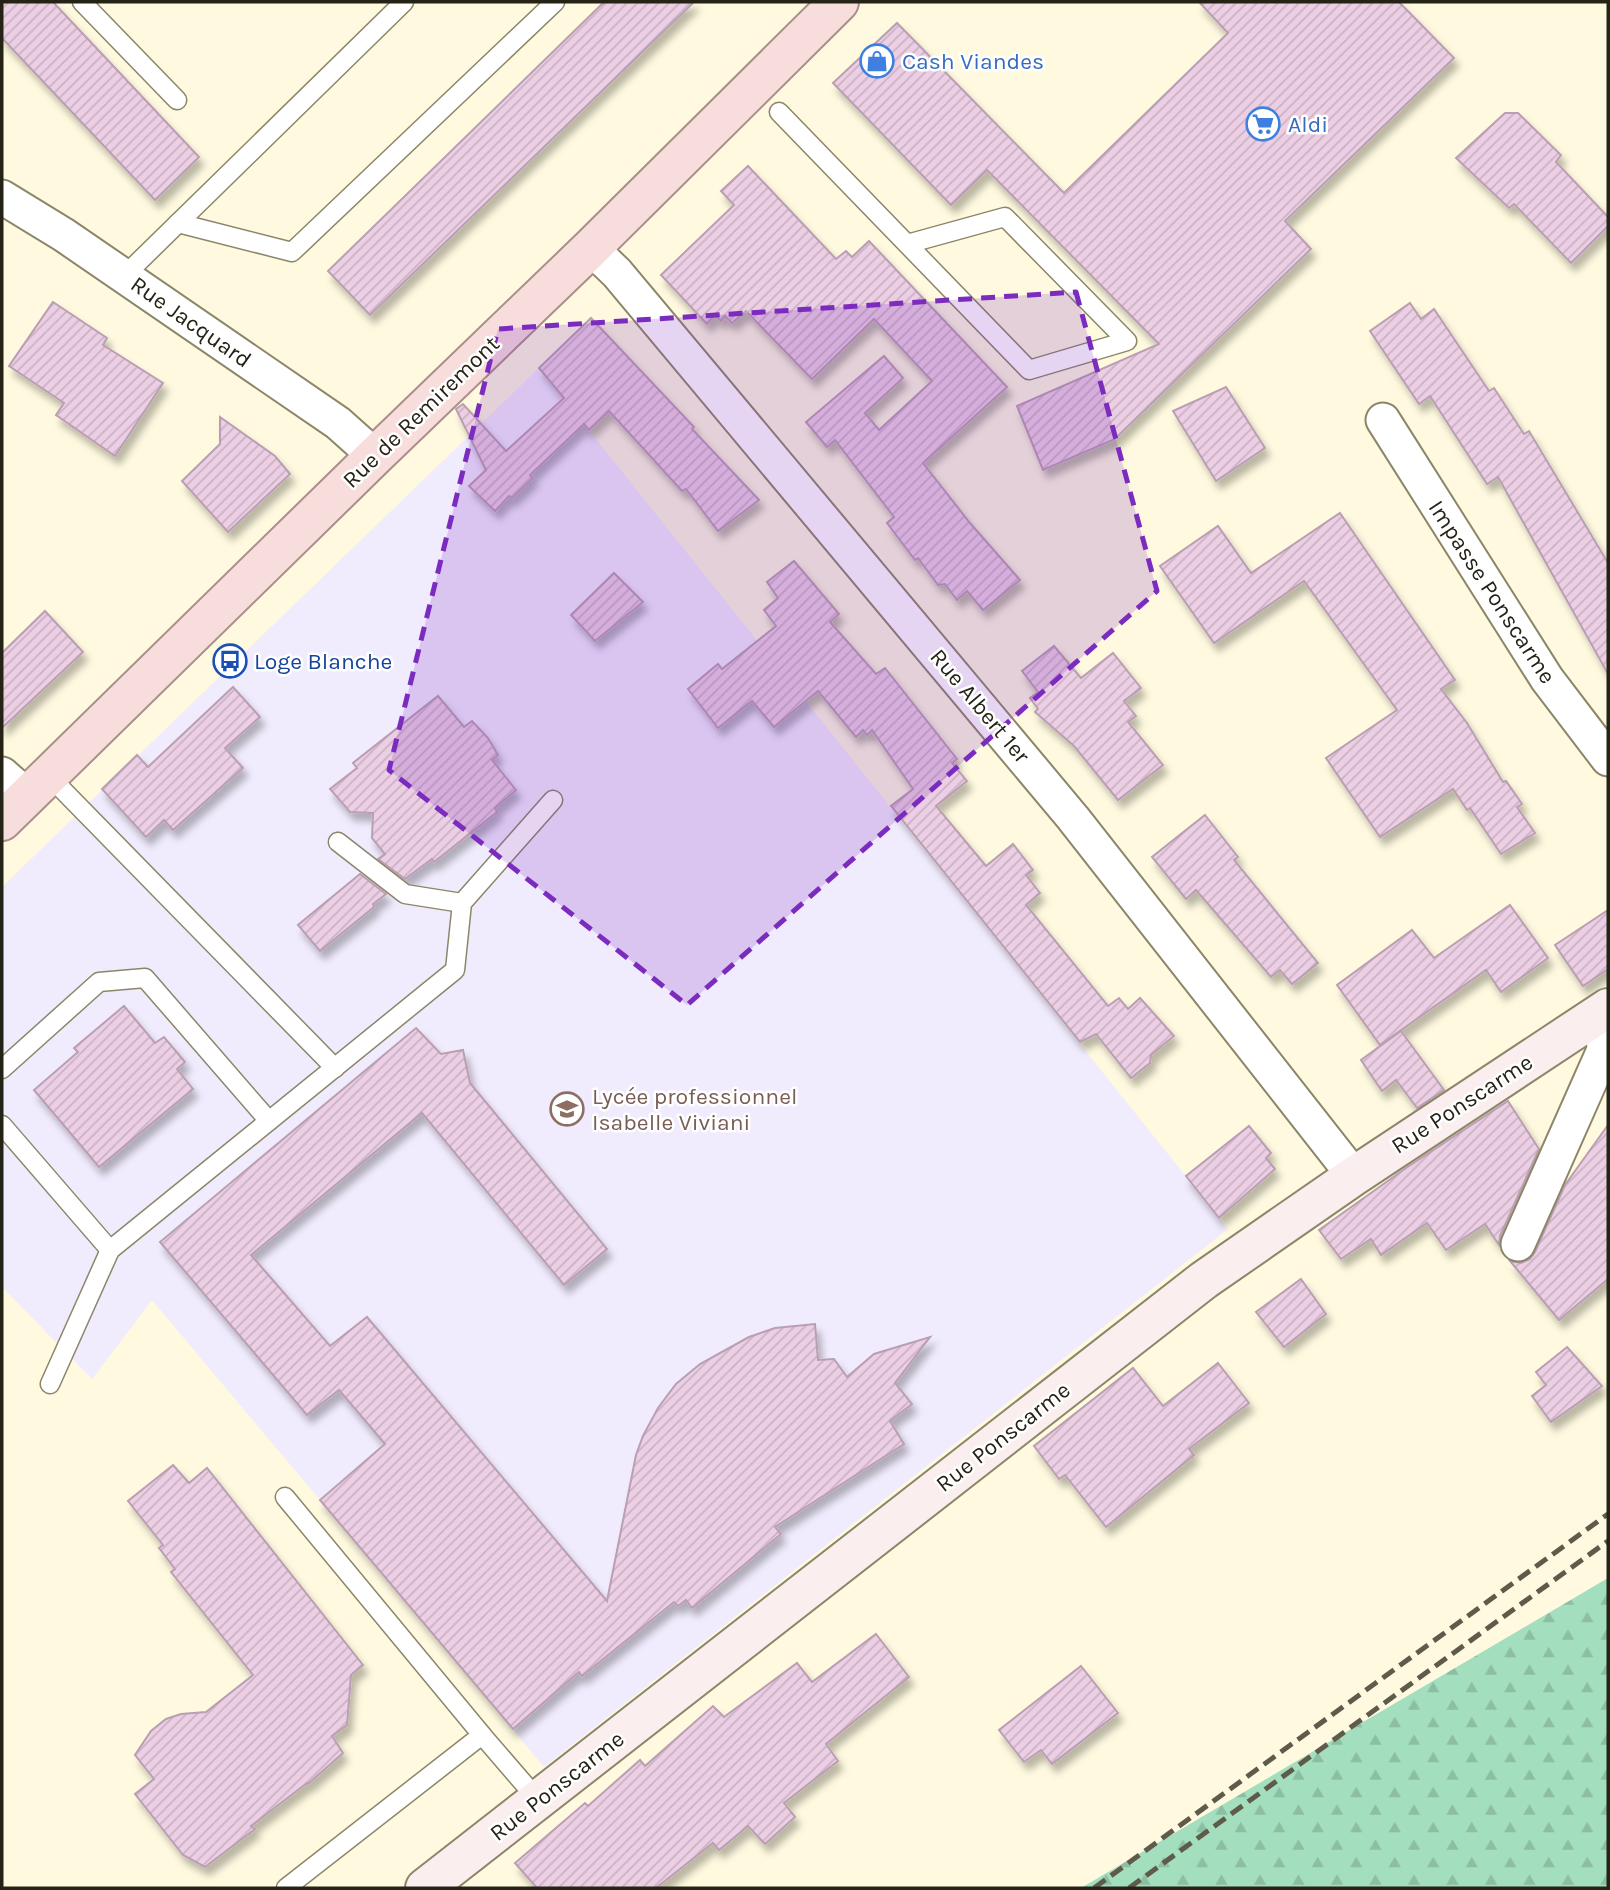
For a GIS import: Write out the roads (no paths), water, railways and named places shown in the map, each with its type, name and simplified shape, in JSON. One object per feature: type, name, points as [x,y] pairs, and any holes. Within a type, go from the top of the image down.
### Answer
[{"type":"main road","name":"Rue de Remiremont","points":[[20,792],[591,248],[839,2]]},
{"type":"street","name":"Rue Jacquard","points":[[2,197],[124,276],[338,423],[375,456]]},
{"type":"street","name":"Rue Albert 1er","points":[[591,248],[617,272],[1073,818],[1354,1176]]},
{"type":"street","name":"Impasse Ponscarme","points":[[1383,420],[1547,679],[1608,759]]},
{"type":"street","name":"Rue Ponscarme","points":[[425,1888],[1204,1280],[1354,1176],[1605,1010]]},
{"type":"street","name":"Rue Ponscarme","points":[[1518,1244],[1604,1050],[1605,1010]]},
{"type":"lane","points":[[82,2],[177,100]]},
{"type":"lane","points":[[124,276],[404,2]]},
{"type":"lane","points":[[178,223],[292,252],[555,2]]},
{"type":"lane","points":[[779,112],[1029,370],[1127,341],[1005,218],[907,244]]},
{"type":"lane","points":[[20,792],[335,1068]]},
{"type":"lane","points":[[50,1384],[110,1250],[454,970],[462,903],[553,800]]},
{"type":"lane","points":[[338,842],[405,894],[462,903]]},
{"type":"lane","points":[[2,1069],[99,982],[145,978],[269,1121]]},
{"type":"lane","points":[[2,1125],[110,1250]]},
{"type":"lane","points":[[285,1497],[538,1800]]},
{"type":"lane","points":[[286,1888],[482,1735]]},
{"type":"railway","points":[[1094,1888],[1608,1514]]},
{"type":"railway","points":[[1129,1888],[1608,1541]]},
{"type":"place","name":"Cash Viandes","points":[[877,61]]},
{"type":"place","name":"Aldi","points":[[1263,124]]},
{"type":"place","name":"Loge Blanche","points":[[230,661]]},
{"type":"place","name":"Lycée professionnel Isabelle Viviani","points":[[567,1109]]}]
